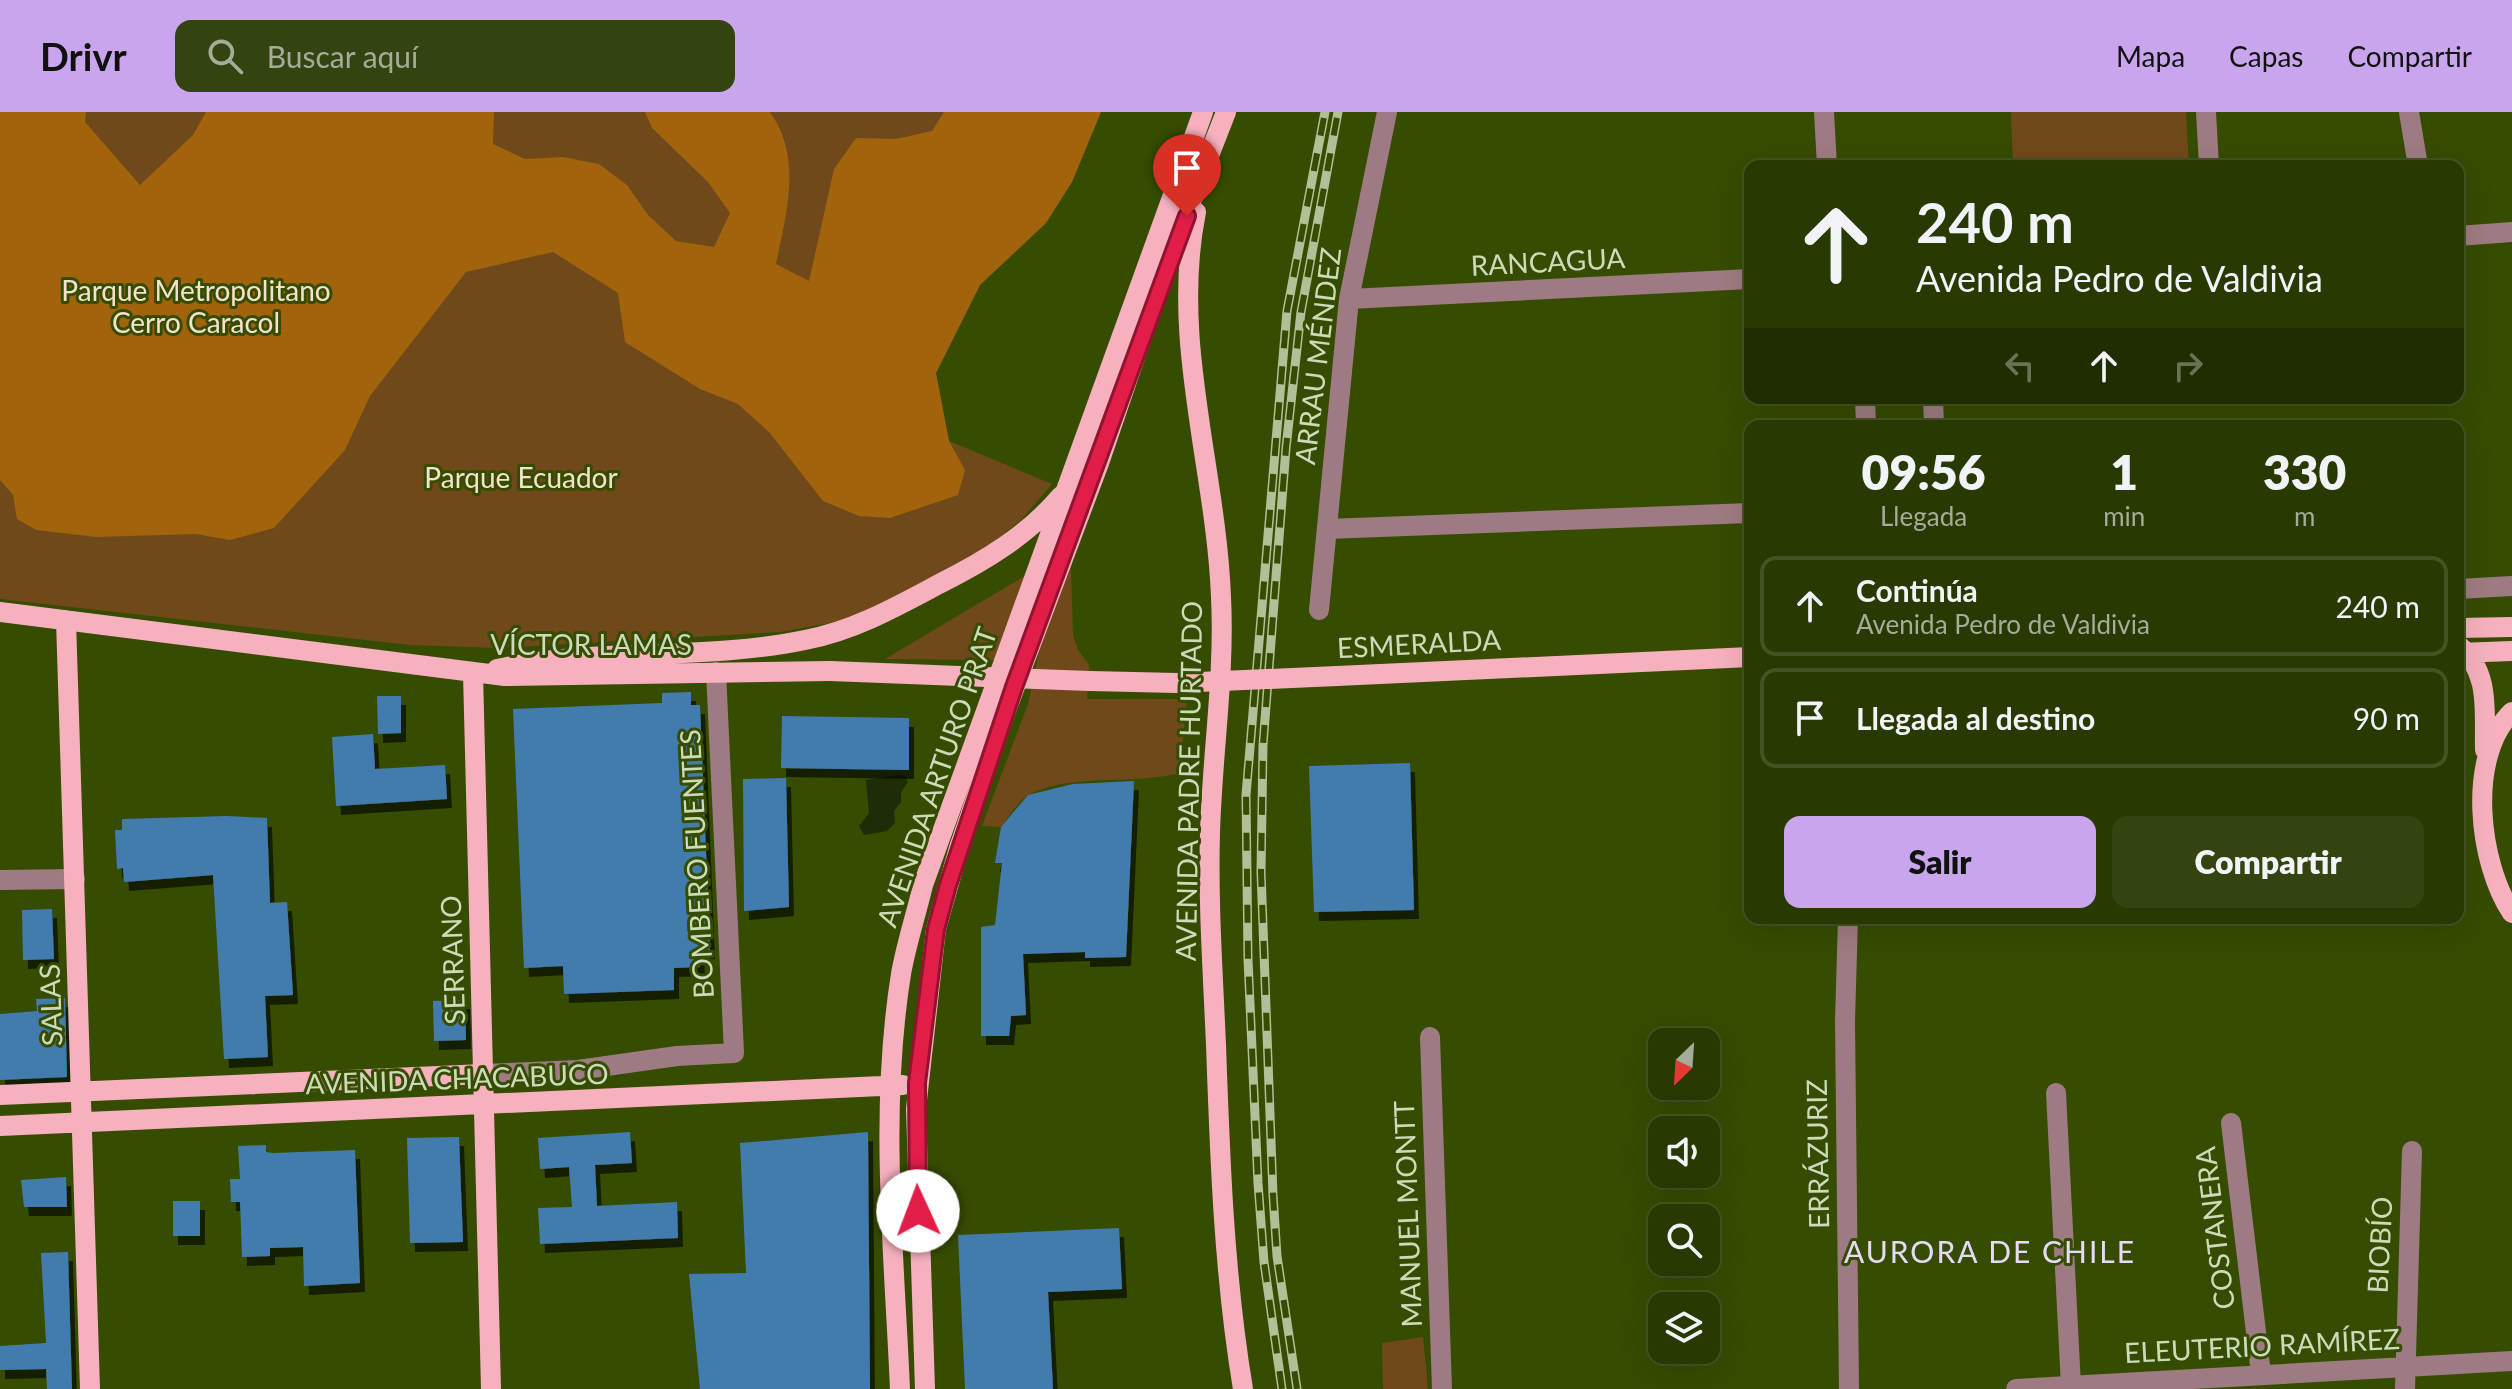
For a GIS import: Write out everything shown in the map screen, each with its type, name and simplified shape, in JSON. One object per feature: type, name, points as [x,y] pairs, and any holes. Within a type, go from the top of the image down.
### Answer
[{"type":"main road","name":"AVENIDA ARTURO PRAT","points":[[900,1389],[889,1148],[891,1086],[902,972],[923,885],[1203,112]]},
{"type":"main road","points":[[1204,176],[1226,112]]},
{"type":"main road","name":"AVENIDA ARTURO PRAT","points":[[925,1389],[915,1151],[917,1083],[936,929],[1010,698],[1092,479],[1166,266],[1204,176]]},
{"type":"main road","name":"AVENIDA PADRE HURTADO","points":[[1204,176],[1194,226],[1189,321],[1221,596],[1210,810],[1210,929],[1224,1241],[1243,1389]]},
{"type":"main road","points":[[473,673],[543,661],[747,648],[833,633],[914,597],[1000,551],[1033,525],[1069,487]]},
{"type":"main road","name":"VÍCTOR LAMAS","points":[[0,612],[530,678],[830,671],[1090,681]]},
{"type":"main road","name":"SALAS","points":[[66,620],[90,1389]]},
{"type":"main road","points":[[2464,628],[2512,627]]},
{"type":"main road","points":[[2464,650],[2512,651]]},
{"type":"main road","points":[[2464,654],[2483,679],[2484,823],[2489,857],[2500,892],[2512,913]]},
{"type":"main road","name":"ESMERALDA","points":[[1090,681],[1177,683],[1744,657]]},
{"type":"main road","name":"SERRANO","points":[[473,673],[491,1389]]},
{"type":"main road","points":[[2485,762],[2493,738],[2512,712]]},
{"type":"main road","name":"AVENIDA CHACABUCO","points":[[0,1095],[484,1074]]},
{"type":"main road","name":"AVENIDA CHACABUCO","points":[[0,1126],[485,1106],[917,1083]]},
{"type":"street","name":"ARRAU MÉNDEZ","points":[[1319,610],[1349,299],[1387,112]]},
{"type":"street","points":[[1824,112],[1827,160]]},
{"type":"street","points":[[2206,112],[2209,160]]},
{"type":"street","points":[[2409,112],[2417,160]]},
{"type":"street","points":[[2464,236],[2512,232]]},
{"type":"street","name":"RANCAGUA","points":[[1349,299],[1744,279]]},
{"type":"street","points":[[1327,529],[1744,513]]},
{"type":"street","points":[[2464,589],[2512,586]]},
{"type":"street","name":"BOMBERO FUENTES","points":[[716,672],[734,1053]]},
{"type":"street","points":[[0,880],[75,879]]},
{"type":"street","name":"ERRÁZURIZ","points":[[1848,924],[1845,1021],[1849,1389]]},
{"type":"street","name":"MANUEL MONTT","points":[[1430,1037],[1442,1389]]},
{"type":"street","name":"AVENIDA CHACABUCO","points":[[484,1074],[578,1070],[677,1056],[734,1053]]},
{"type":"street","points":[[2056,1093],[2071,1386]]},
{"type":"street","name":"COSTANERA","points":[[2231,1123],[2270,1379]]},
{"type":"street","name":"BIOBÍO","points":[[2405,1389],[2412,1151]]},
{"type":"street","name":"ELEUTERIO RAMÍREZ","points":[[2016,1389],[2270,1379],[2404,1366],[2512,1361]]},
{"type":"green space","name":"Parque Metropolitano Cerro Caracol","points":[[0,112],[1101,112],[1072,182],[1046,223],[980,285],[936,373],[949,441],[1052,484],[1022,519],[992,544],[900,598],[836,622],[780,632],[498,648],[410,645],[0,599]]},
{"type":"green space","name":"Parque Metropolitano Cerro Caracol","points":[[0,112],[86,112],[85,122],[140,185],[193,135],[206,112],[494,112],[493,144],[525,159],[563,157],[599,164],[627,185],[648,215],[676,241],[714,247],[730,213],[708,182],[652,128],[645,112],[770,112],[780,130],[789,167],[787,206],[776,264],[809,281],[834,169],[856,138],[896,139],[932,131],[944,112],[1101,112],[1072,182],[1046,223],[980,285],[936,373],[949,441],[965,470],[958,495],[890,518],[859,516],[823,501],[769,432],[738,404],[700,389],[625,342],[618,293],[553,252],[466,272],[370,396],[345,450],[274,528],[230,540],[196,534],[96,537],[36,530],[17,519],[13,495],[0,480]]},
{"type":"green space","points":[[2011,112],[2186,112],[2189,160],[2013,160]]},
{"type":"green space","points":[[1070,537],[1073,635],[1078,650],[1089,665],[1087,699],[1187,699],[1180,773],[1084,781],[1047,788],[1026,797],[1001,827],[982,826],[1028,704],[1052,589]]},
{"type":"green space","points":[[1030,573],[997,660],[885,659]]},
{"type":"green space","points":[[1423,1337],[1428,1389],[1383,1389],[1382,1343]]},
{"type":"shaded area","points":[[905,776],[908,782],[894,811],[895,823],[887,831],[864,835],[859,826],[869,813],[866,780]]},
{"type":"building","points":[[691,692],[691,705],[700,705],[710,950],[699,951],[700,967],[674,968],[674,990],[564,994],[563,966],[524,968],[513,709],[662,703],[662,693]]},
{"type":"building","points":[[377,696],[401,696],[401,733],[378,734]]},
{"type":"building","points":[[782,716],[909,718],[909,770],[781,768]]},
{"type":"building","points":[[373,734],[375,769],[445,765],[447,799],[336,806],[332,737]]},
{"type":"building","points":[[1410,763],[1414,910],[1314,912],[1309,766]]},
{"type":"building","points":[[786,778],[789,907],[744,911],[743,779]]},
{"type":"building","points":[[1134,781],[1126,957],[1085,958],[1085,952],[1023,954],[1026,1015],[1011,1016],[1009,1036],[981,1036],[981,927],[995,925],[1002,863],[995,863],[1001,827],[1028,795],[1073,784]]},
{"type":"building","points":[[267,818],[270,903],[287,902],[293,995],[265,996],[268,1057],[224,1059],[213,875],[124,882],[123,868],[117,869],[115,830],[122,830],[122,819]]},
{"type":"building","points":[[52,909],[54,959],[23,960],[22,910]]},
{"type":"building","points":[[65,998],[67,1077],[0,1080],[0,1014],[37,1011],[36,999]]},
{"type":"building","points":[[465,1000],[466,1040],[434,1041],[433,1001]]},
{"type":"building","points":[[630,1132],[632,1163],[595,1165],[597,1206],[677,1202],[678,1238],[540,1244],[538,1208],[572,1207],[569,1167],[540,1169],[538,1138]]},
{"type":"building","points":[[868,1132],[870,1389],[700,1389],[689,1274],[746,1273],[740,1143]]},
{"type":"building","points":[[459,1137],[463,1242],[410,1243],[407,1138]]},
{"type":"building","points":[[266,1145],[266,1152],[273,1153],[355,1150],[360,1283],[304,1286],[303,1247],[270,1248],[270,1256],[242,1257],[240,1202],[231,1202],[230,1179],[240,1179],[238,1146]]},
{"type":"building","points":[[66,1177],[67,1207],[24,1207],[21,1180]]},
{"type":"building","points":[[173,1201],[200,1201],[200,1236],[173,1236]]},
{"type":"building","points":[[1119,1228],[1122,1289],[1048,1292],[1053,1389],[965,1389],[958,1235]]},
{"type":"building","points":[[68,1252],[72,1389],[47,1389],[46,1369],[0,1370],[0,1346],[46,1343],[41,1253]]},
{"type":"railway","points":[[1282,1389],[1264,1262],[1258,1183],[1248,959],[1246,795],[1287,311],[1325,112]]},
{"type":"railway","points":[[1297,1389],[1277,1256],[1273,1195],[1261,872],[1263,745],[1286,448],[1301,312],[1338,112]]},
{"type":"district","name":"AURORA DE CHILE","points":[[1990,1253]]},
{"type":"route","points":[[918,1211],[915,1151],[917,1083],[936,929],[959,848],[1014,687],[1099,463],[1159,285],[1187,216]]},
{"type":"park label","name":"Parque Ecuador","points":[[521,478]]}]
